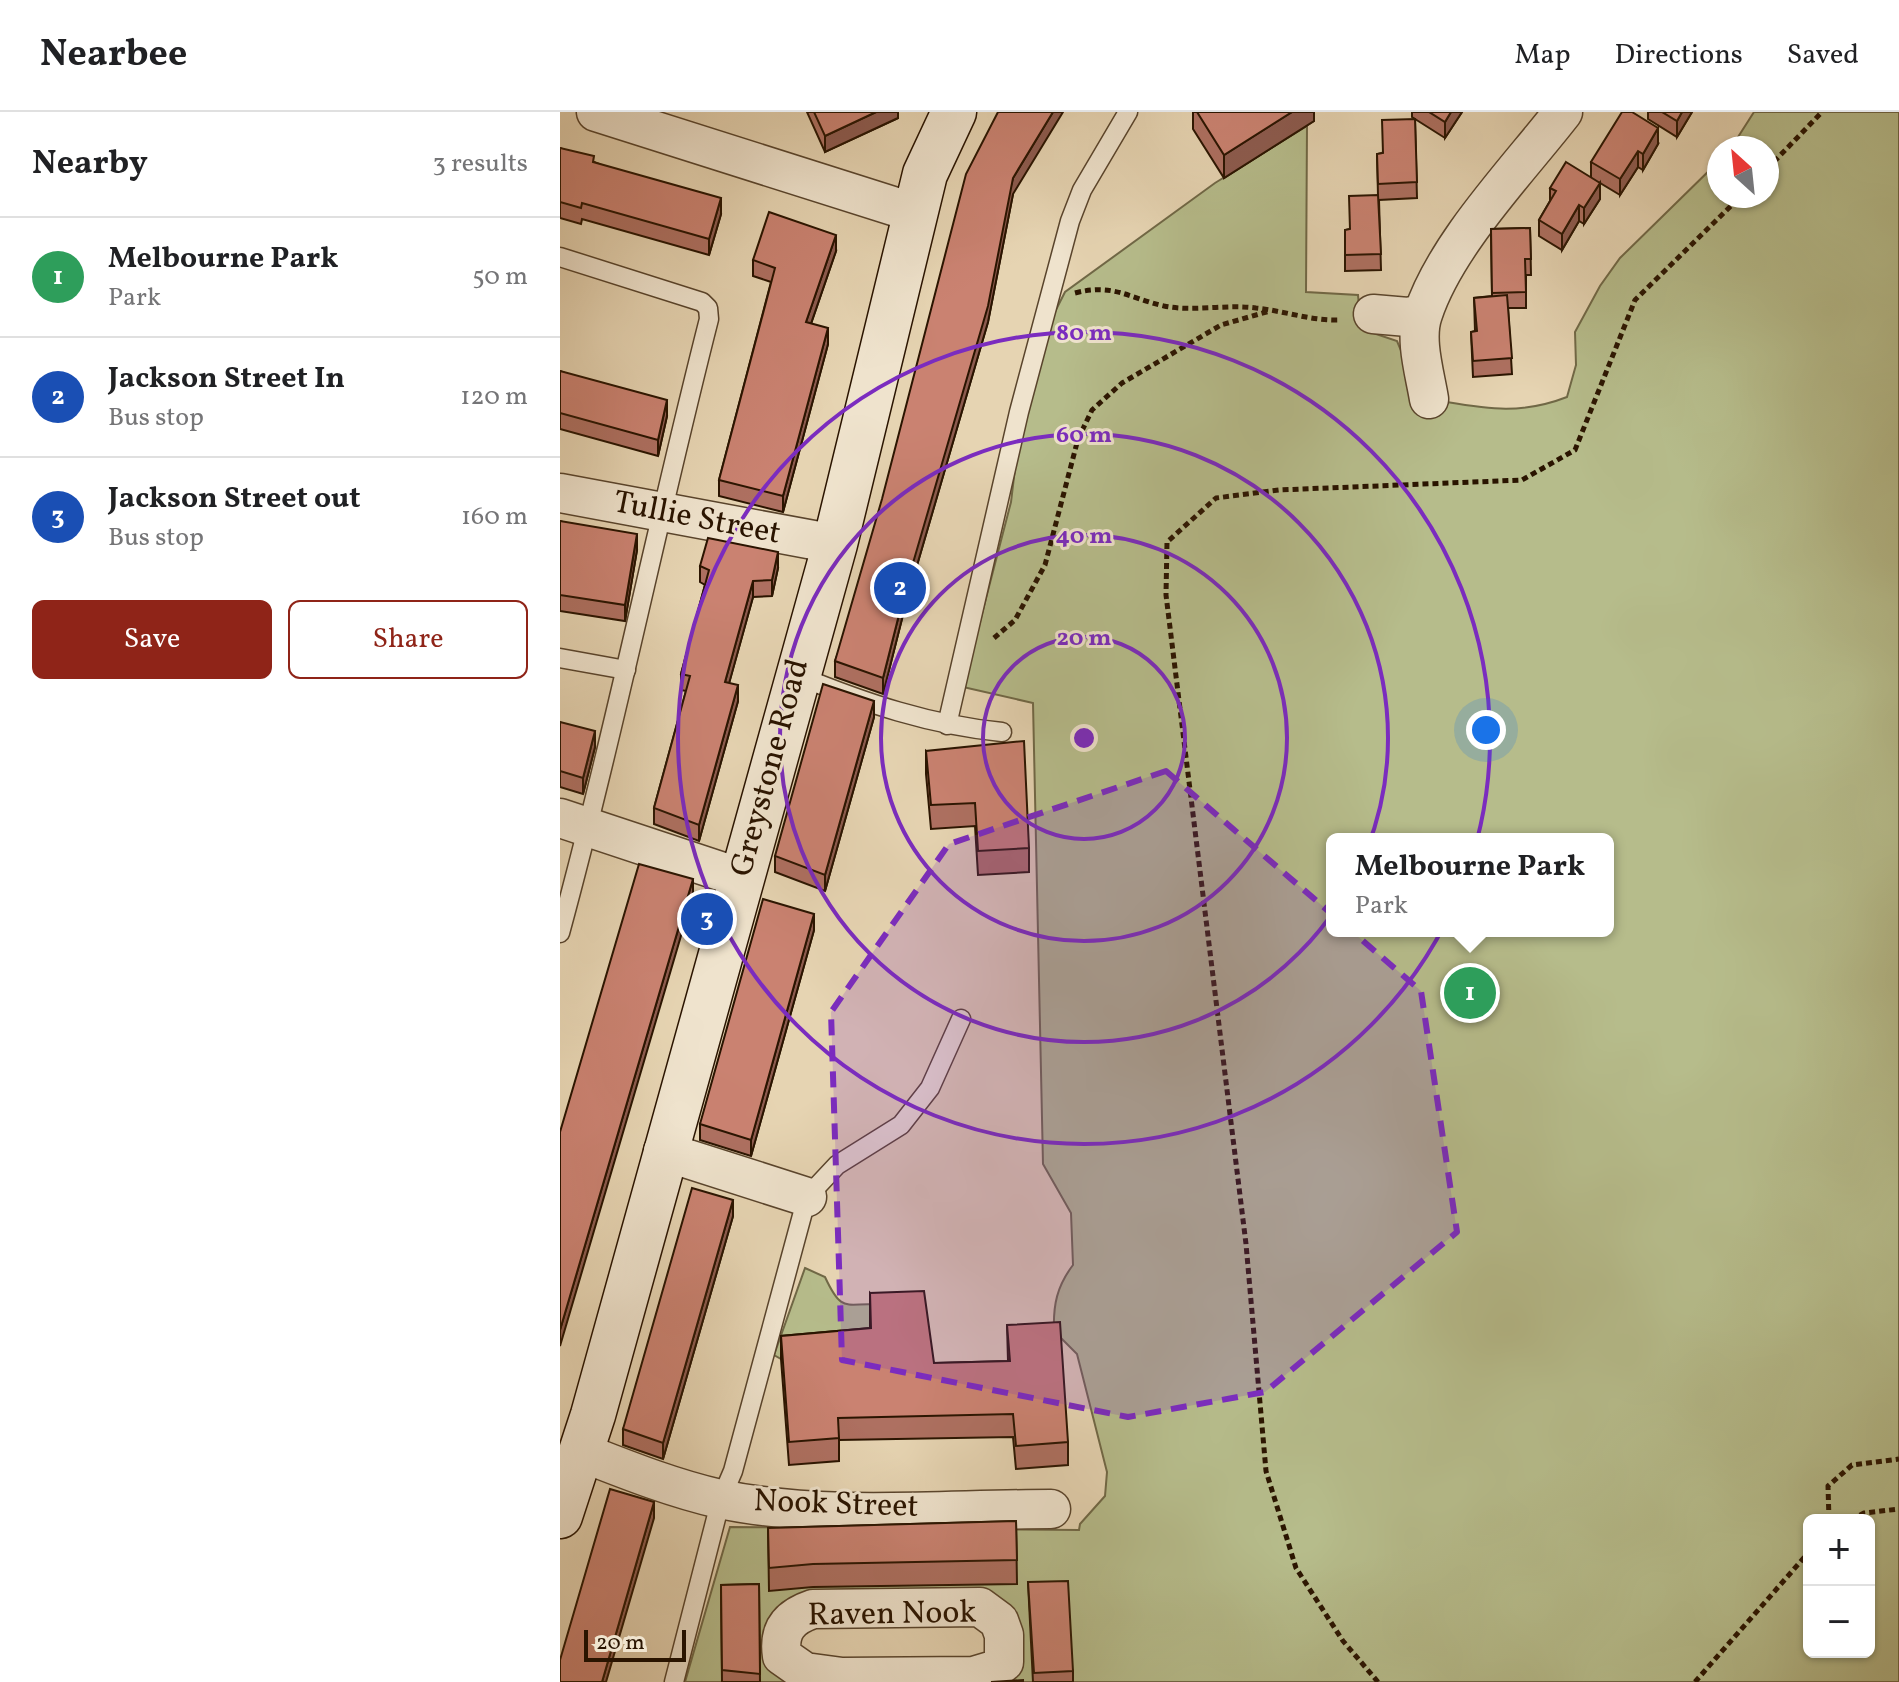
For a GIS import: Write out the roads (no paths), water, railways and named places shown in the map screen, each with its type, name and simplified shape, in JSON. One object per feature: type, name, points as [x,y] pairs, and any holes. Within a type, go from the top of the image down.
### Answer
[{"type":"street","name":"Greystone Road","points":[[560,1516],[581,1452],[835,544],[925,174],[954,112]]},
{"type":"street","points":[[1429,399],[1420,334],[1422,314],[1481,212],[1563,112]]},
{"type":"street","points":[[604,113],[915,213]]},
{"type":"street","points":[[1373,314],[1408,317],[1422,314]]},
{"type":"street","name":"Tullie Street","points":[[560,493],[660,514],[835,544]]},
{"type":"street","points":[[575,822],[741,878]]},
{"type":"street","points":[[663,1151],[807,1197]]},
{"type":"street","name":"Nook Street","points":[[581,1452],[658,1482],[721,1499],[795,1510],[1051,1509]]},
{"type":"street","name":"Raven Nook","points":[[980,1607],[999,1621],[1006,1646],[1004,1662],[994,1670],[974,1676],[897,1679],[805,1672],[782,1656],[779,1640],[794,1616],[813,1609],[980,1607]]},
{"type":"lane","points":[[947,725],[965,658],[1019,412],[1049,299],[1082,190],[1128,112]]},
{"type":"lane","points":[[560,257],[702,302],[708,308],[709,319],[660,514],[626,670],[575,822],[560,933]]},
{"type":"lane","points":[[560,658],[626,670]]},
{"type":"lane","points":[[796,675],[866,704],[947,725],[1002,732]]},
{"type":"lane","points":[[674,1682],[721,1499],[733,1471],[807,1197],[837,1165],[901,1125],[930,1088],[961,1019]]},
{"type":"place","name":"Jackson Street In","points":[[900,588]]},
{"type":"place","name":"Jackson Street out","points":[[707,919]]},
{"type":"place","name":"Melbourne Park","points":[[1470,993]]}]
